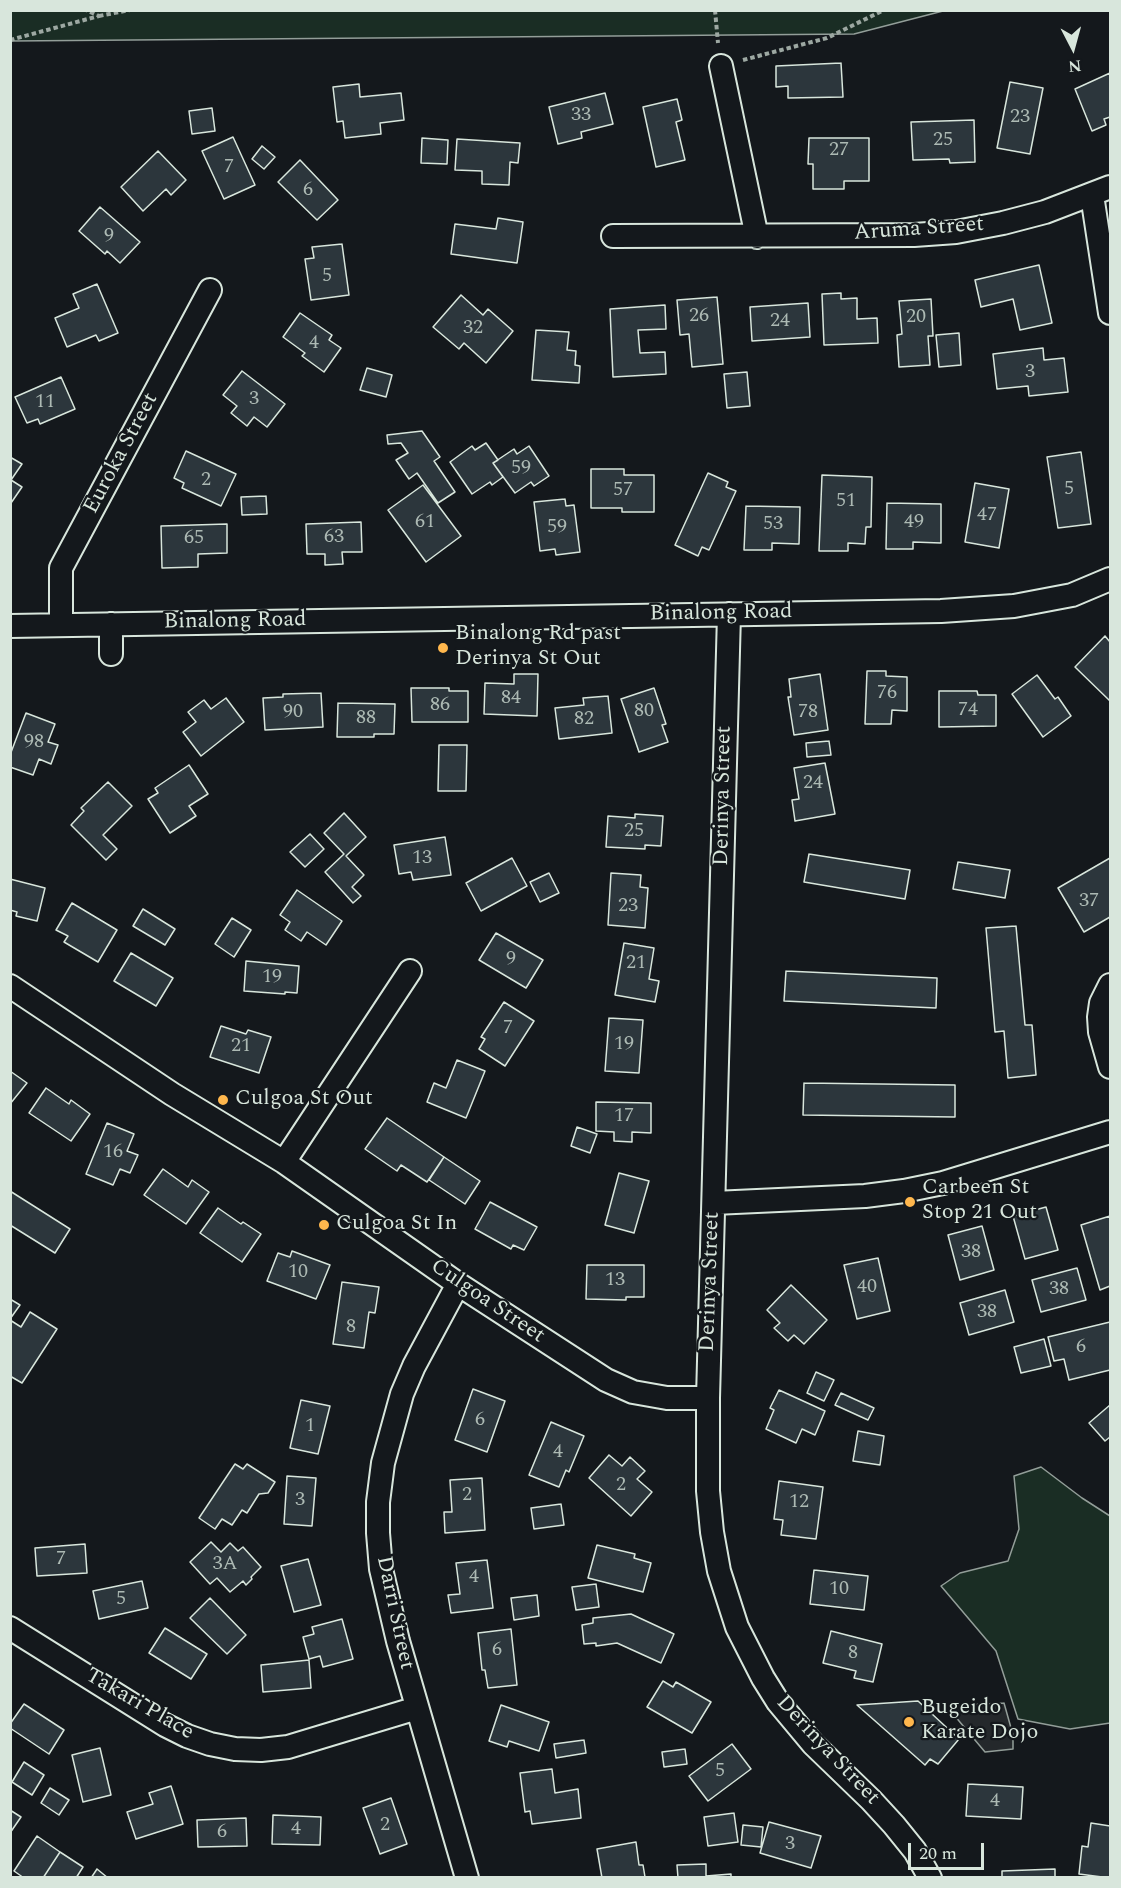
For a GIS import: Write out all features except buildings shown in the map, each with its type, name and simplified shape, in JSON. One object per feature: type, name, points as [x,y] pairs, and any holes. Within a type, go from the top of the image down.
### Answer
[{"type":"street","points":[[721,66],[757,237]]},
{"type":"street","points":[[1101,191],[1110,314]]},
{"type":"street","name":"Aruma Street","points":[[613,236],[757,237],[914,235],[956,232],[1045,212],[1101,191]]},
{"type":"street","name":"Euroka Street","points":[[61,625],[61,568],[210,290]]},
{"type":"street","name":"Binalong Road","points":[[10,626],[941,611],[1014,606],[1072,595],[1110,579]]},
{"type":"street","name":"Derinya Street","points":[[729,614],[708,1398],[708,1491],[712,1532],[719,1572],[737,1627],[778,1702],[813,1744],[894,1825],[915,1851],[930,1878]]},
{"type":"street","points":[[111,624],[111,654]]},
{"type":"street","points":[[284,1162],[410,971]]},
{"type":"street","points":[[1110,985],[1101,1003],[1099,1017],[1100,1032],[1110,1067]]},
{"type":"street","name":"Culgoa Street","points":[[10,986],[172,1094],[284,1162],[458,1284],[618,1387],[667,1398],[708,1398]]},
{"type":"street","points":[[714,1203],[865,1196],[904,1191],[943,1183],[1110,1132]]},
{"type":"street","name":"Darri Street","points":[[458,1284],[414,1366],[402,1394],[383,1463],[378,1503],[381,1569],[417,1708],[467,1878]]},
{"type":"street","name":"Takari Place","points":[[10,1628],[165,1725],[187,1736],[218,1746],[261,1750],[288,1747],[417,1708]]},
{"type":"path","points":[[86,10],[99,16]]},
{"type":"path","points":[[10,40],[130,10]]},
{"type":"path","points":[[715,10],[721,66],[827,38],[884,10]]},
{"type":"green space","points":[[10,11],[943,11],[854,34],[11,41]]},
{"type":"green space","points":[[1041,1467],[1110,1516],[1110,1723],[1070,1729],[1018,1719],[996,1651],[941,1586],[960,1573],[1008,1561],[1019,1529],[1014,1476]]},
{"type":"shaded area","points":[[1004,1703],[1013,1735],[1013,1749],[985,1752],[954,1715],[965,1705]]},
{"type":"place","name":"Binalong Rd past Derinya St Out","points":[[443,648]]},
{"type":"place","name":"Culgoa St Out","points":[[223,1100]]},
{"type":"place","name":"Carbeen St Stop 21 Out","points":[[910,1202]]},
{"type":"place","name":"Culgoa St In","points":[[324,1225]]},
{"type":"place","name":"Bugeido Karate Dojo","points":[[909,1722]]}]
